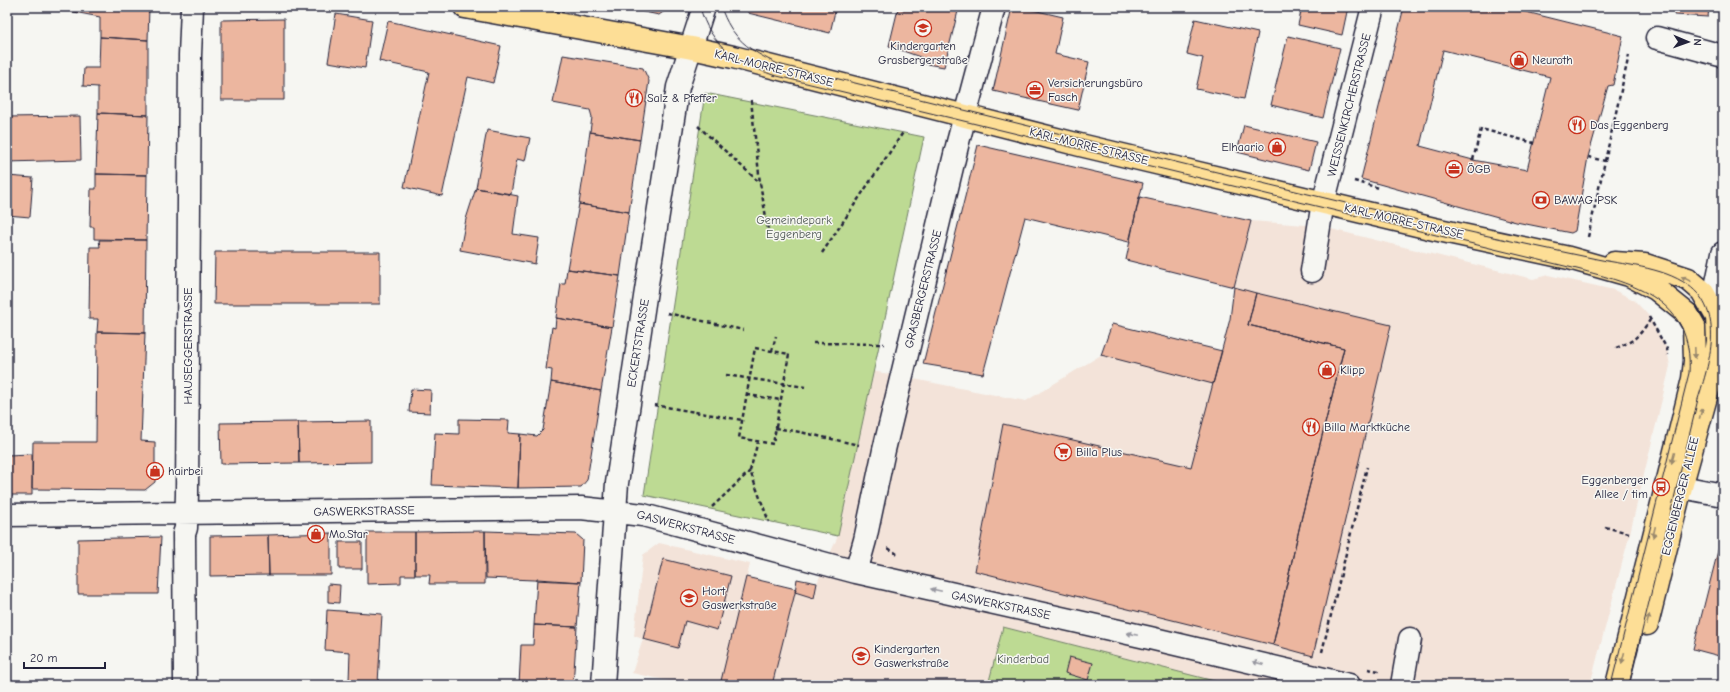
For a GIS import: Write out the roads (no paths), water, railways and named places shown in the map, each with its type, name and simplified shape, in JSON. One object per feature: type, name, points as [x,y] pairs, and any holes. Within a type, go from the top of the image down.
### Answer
[{"type":"main road","name":"KARL-MORRE-STRASSE","points":[[465,7],[692,48],[1324,203],[1434,229],[1569,258],[1628,275],[1645,283],[1677,304],[1687,314],[1694,326]]},
{"type":"main road","name":"EGGENBERGER ALLEE","points":[[1569,258],[1645,265],[1688,278],[1718,307],[1718,341],[1713,372],[1673,485],[1617,685]]},
{"type":"main road","name":"EGGENBERGER ALLEE","points":[[1631,685],[1673,485],[1693,380],[1695,361],[1694,326]]},
{"type":"street","name":"HAUSEGGERSTRASSE","points":[[185,685],[185,513],[187,494],[190,63],[192,7]]},
{"type":"street","name":"ECKERTSTRASSE","points":[[603,685],[614,511],[644,305],[678,87],[692,48],[704,7]]},
{"type":"street","name":"GRASBERGERSTRASSE","points":[[856,572],[865,540],[884,450],[994,7]]},
{"type":"street","name":"WEISSENKIRCHERSTRASSE","points":[[1312,271],[1324,203],[1373,7]]},
{"type":"street","points":[[1657,38],[1723,56]]},
{"type":"street","name":"EGGENBERGER ALLEE","points":[[1718,307],[1723,253]]},
{"type":"street","points":[[1694,326],[1718,307]]},
{"type":"street","points":[[1673,485],[1723,495]]},
{"type":"street","name":"GASWERKSTRASSE","points":[[7,515],[581,508],[614,511],[643,515],[856,572],[1150,638],[1349,685]]},
{"type":"street","points":[[1403,681],[1410,639]]},
{"type":"tram line","points":[[700,7],[711,32],[727,51],[748,64],[773,75],[1577,269],[1619,281],[1639,289],[1656,299],[1671,312],[1682,328],[1688,348],[1689,373],[1611,685]]},
{"type":"tram line","points":[[721,7],[725,18],[736,35],[750,48],[778,64],[1353,205],[1592,258],[1642,267],[1666,274],[1688,285],[1700,296],[1707,309],[1711,324],[1710,355],[1629,685]]},
{"type":"place","name":"Kindergarten Grasbergerstraße","points":[[923,28]]},
{"type":"place","name":"Neuroth","points":[[1519,60]]},
{"type":"place","name":"Versicherungsbüro Fasch","points":[[1035,90]]},
{"type":"place","name":"Salz & Pfeffer","points":[[634,98]]},
{"type":"place","name":"Das Eggenberg","points":[[1577,125]]},
{"type":"place","name":"Elhaario","points":[[1277,147]]},
{"type":"place","name":"ÖGB","points":[[1454,169]]},
{"type":"place","name":"BAWAG PSK","points":[[1541,200]]},
{"type":"place","name":"Klipp","points":[[1327,370]]},
{"type":"place","name":"Billa Marktküche","points":[[1311,427]]},
{"type":"place","name":"Billa Plus","points":[[1063,452]]},
{"type":"place","name":"hairbei","points":[[155,471]]},
{"type":"place","name":"Eggenberger Allee / tim","points":[[1661,487]]},
{"type":"place","name":"Mo.Star","points":[[316,534]]},
{"type":"place","name":"Hort Gaswerkstraße","points":[[689,598]]},
{"type":"place","name":"Kindergarten Gaswerkstraße","points":[[861,656]]},
{"type":"park label","name":"Gemeindepark Eggenberg","points":[[794,227]]},
{"type":"park label","name":"Kinderbad","points":[[1023,659]]}]
